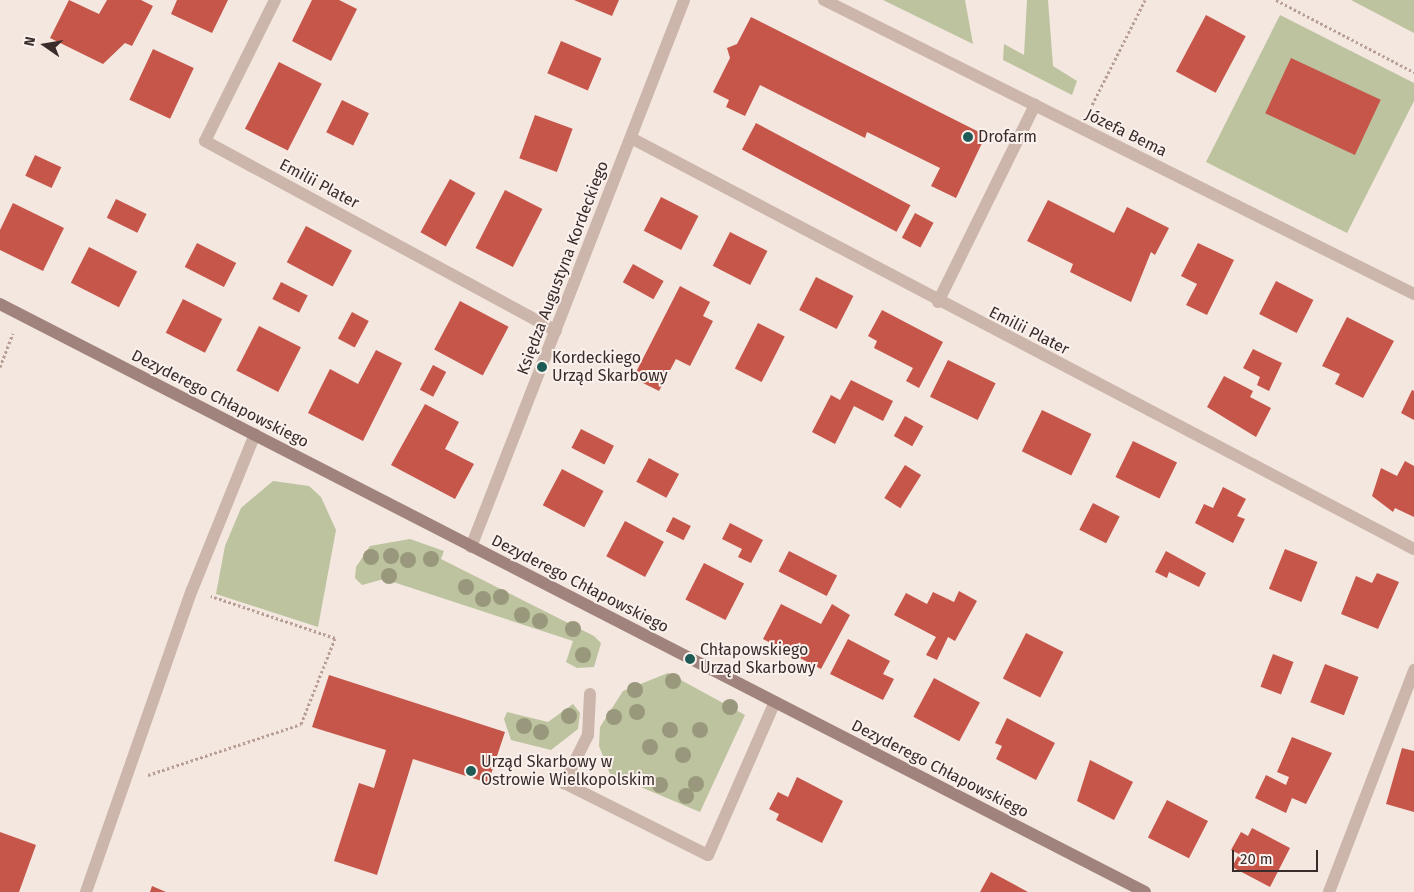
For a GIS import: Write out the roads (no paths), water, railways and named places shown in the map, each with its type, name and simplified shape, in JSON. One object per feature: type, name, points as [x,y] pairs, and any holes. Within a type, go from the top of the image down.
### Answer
[{"type":"street","name":"Emilii Plater","points":[[276,0],[206,140],[556,331]]},
{"type":"street","name":"Księdza Augustyna Kordeckiego","points":[[471,547],[684,0]]},
{"type":"street","name":"Józefa Bema","points":[[824,0],[1414,294]]},
{"type":"street","points":[[938,302],[1035,106]]},
{"type":"street","name":"Emilii Plater","points":[[631,138],[938,302],[1414,549]]},
{"type":"street","name":"Dezyderego Chłapowskiego","points":[[0,304],[1145,892]]},
{"type":"street","points":[[86,892],[192,590],[255,434]]},
{"type":"street","points":[[1329,892],[1414,670]]},
{"type":"street","points":[[590,694],[588,735],[564,783],[708,855],[775,702]]},
{"type":"place","name":"Drofarm","points":[[968,137]]},
{"type":"place","name":"Kordeckiego Urząd Skarbowy","points":[[542,367]]},
{"type":"place","name":"Chłapowskiego Urząd Skarbowy","points":[[690,659]]},
{"type":"place","name":"Urząd Skarbowy w Ostrowie Wielkopolskim","points":[[471,771]]}]
